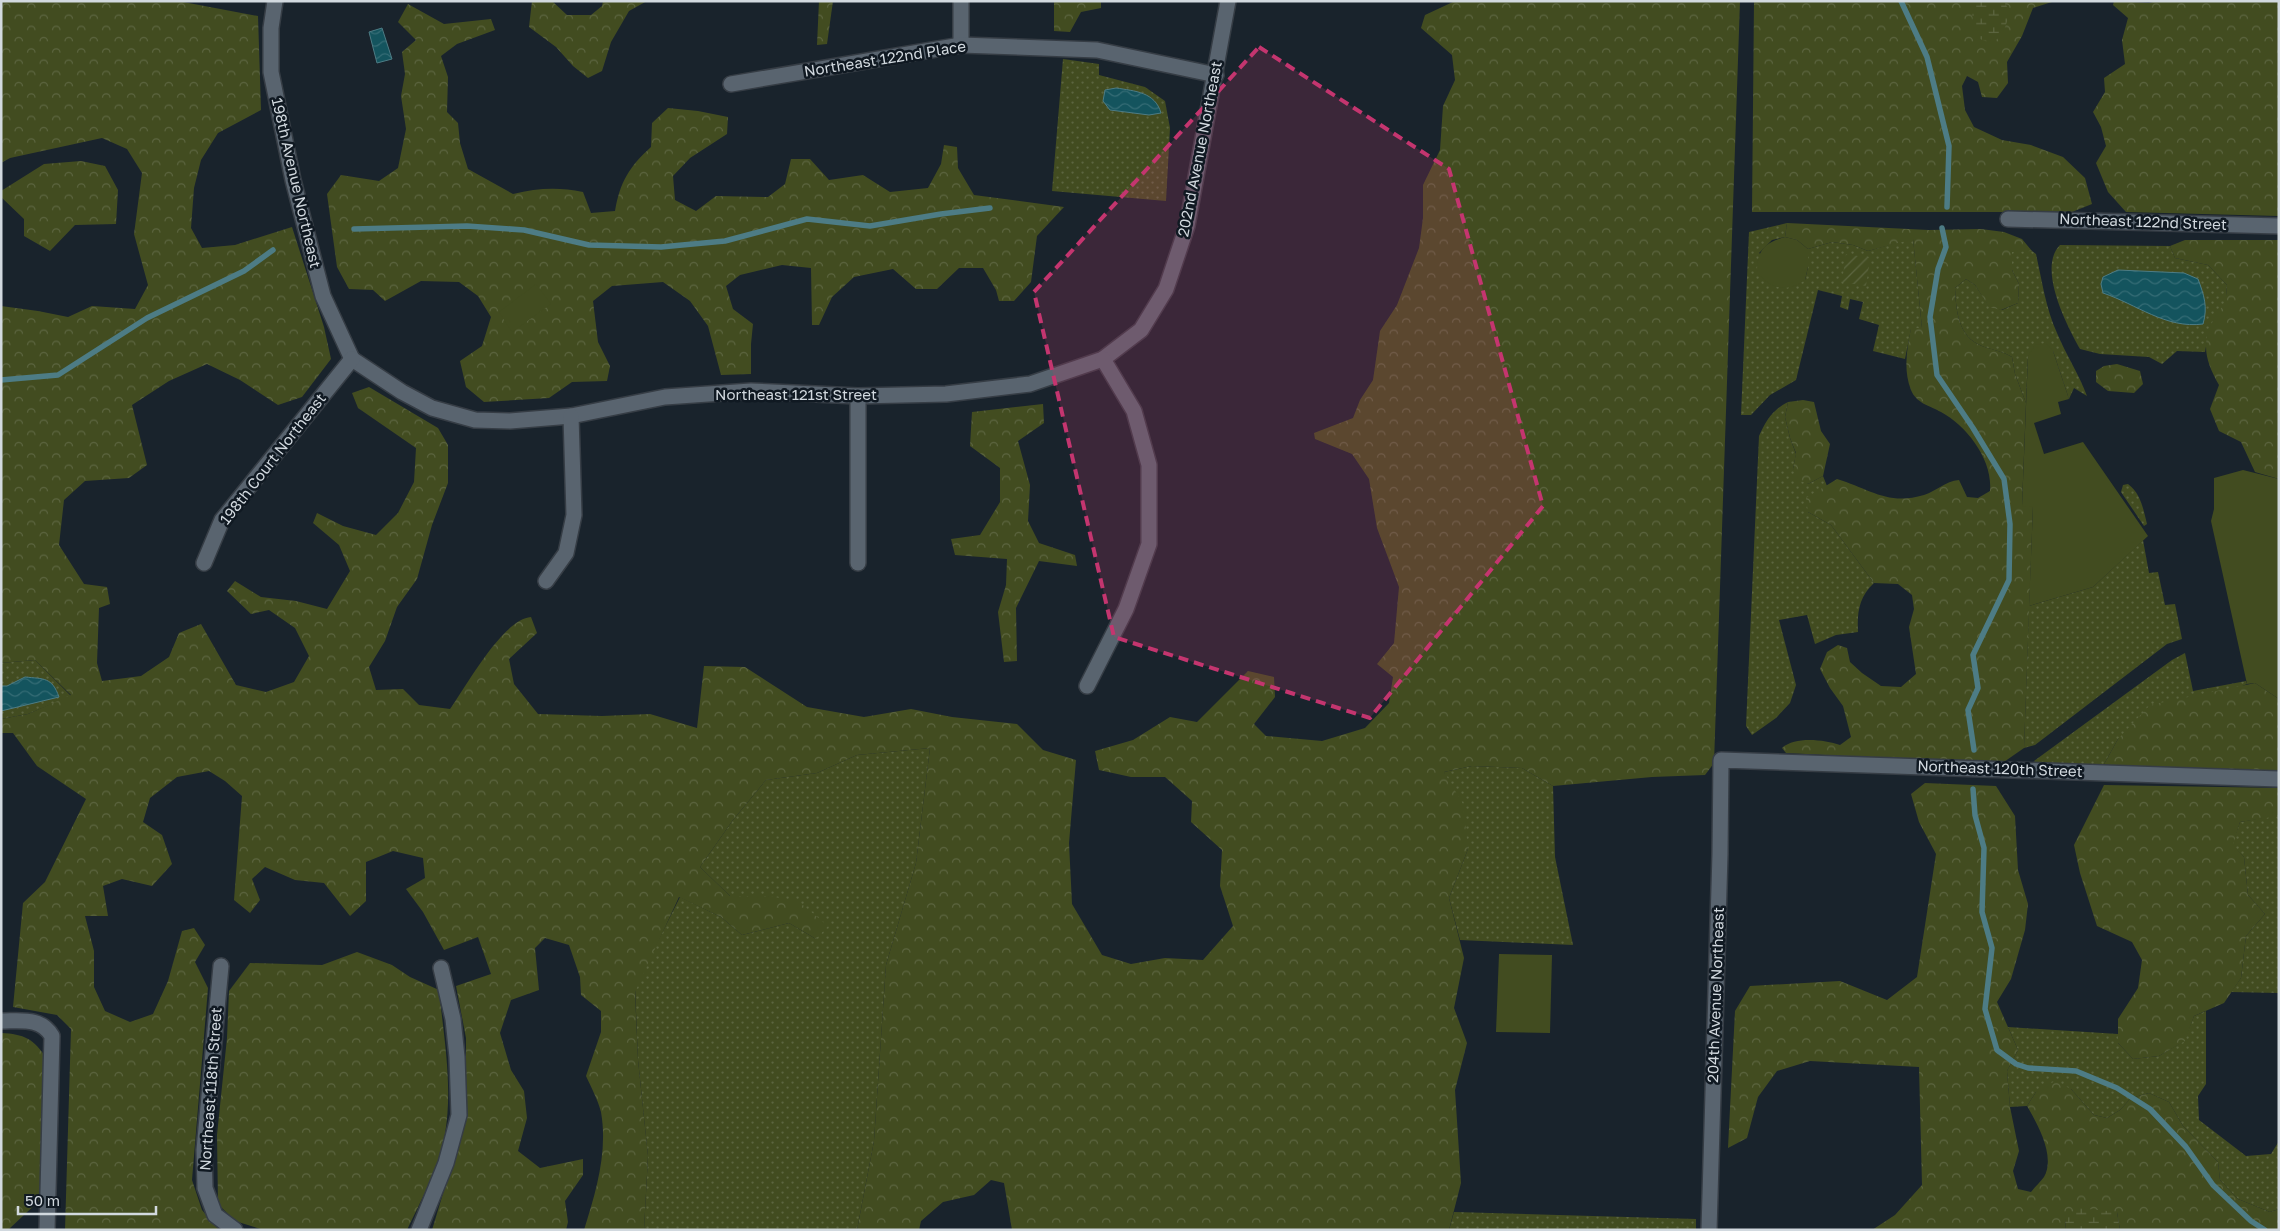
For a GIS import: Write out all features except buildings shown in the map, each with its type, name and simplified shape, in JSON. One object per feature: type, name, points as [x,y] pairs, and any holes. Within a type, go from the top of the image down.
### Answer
[{"type":"street","name":"198th Avenue Northeast","points":[[275,1],[271,28],[271,72],[293,180],[323,296],[352,360]]},
{"type":"street","points":[[961,1],[961,45]]},
{"type":"street","name":"202nd Avenue Northeast","points":[[1103,359],[1141,330],[1166,288],[1187,226],[1228,1]]},
{"type":"street","name":"Northeast 122nd Place","points":[[732,84],[961,45],[1097,50],[1216,74]]},
{"type":"street","name":"Northeast 122nd Street","points":[[2008,218],[2279,226]]},
{"type":"street","name":"Northeast 121st Street","points":[[352,360],[402,392],[432,408],[475,420],[510,421],[571,416],[664,397],[751,392],[858,396],[946,394],[1030,384],[1103,359]]},
{"type":"street","points":[[1087,686],[1126,609],[1149,544],[1149,465],[1134,411],[1103,359]]},
{"type":"street","name":"198th Court Northeast","points":[[204,563],[222,520],[352,360]]},
{"type":"street","points":[[858,396],[858,563]]},
{"type":"street","points":[[546,581],[566,553],[574,515],[571,416]]},
{"type":"street","name":"Northeast 120th Street","points":[[1721,760],[2279,778]]},
{"type":"street","name":"204th Avenue Northeast","points":[[1709,1230],[1720,882],[1721,760]]},
{"type":"street","name":"Northeast 118th Street","points":[[221,966],[204,1150],[205,1188],[215,1215],[235,1230]]},
{"type":"street","points":[[419,1230],[446,1163],[459,1115],[457,1057],[453,1019],[441,968]]},
{"type":"street","points":[[1,1021],[35,1021],[47,1028],[52,1036],[47,1230]]},
{"type":"highlighted area","points":[[1259,47],[1449,169],[1543,506],[1370,718],[1114,637],[1034,292]]},
{"type":"green space","points":[[1,1],[178,1],[258,16],[261,110],[218,133],[201,160],[194,188],[191,228],[202,248],[235,245],[292,227],[324,327],[331,359],[302,397],[278,405],[240,380],[207,364],[169,381],[132,405],[147,465],[129,478],[85,481],[64,500],[59,545],[84,584],[107,587],[110,604],[99,608],[97,663],[102,681],[141,676],[169,657],[179,633],[201,624],[236,685],[266,692],[294,682],[309,656],[295,628],[269,610],[251,614],[227,591],[235,581],[261,597],[296,601],[327,609],[350,571],[339,545],[313,523],[317,513],[343,526],[376,535],[398,513],[414,482],[416,448],[358,408],[352,393],[369,387],[438,428],[448,445],[448,483],[432,525],[417,579],[397,607],[385,641],[369,667],[376,690],[403,689],[419,705],[450,709],[486,655],[498,641],[520,621],[531,617],[537,633],[509,659],[514,684],[538,714],[602,716],[650,714],[697,728],[704,666],[745,667],[807,707],[864,717],[911,709],[952,717],[1017,724],[1043,750],[1076,760],[1069,843],[1072,904],[1102,955],[1131,964],[1165,958],[1203,960],[1233,926],[1220,886],[1222,850],[1191,822],[1192,801],[1165,777],[1131,777],[1099,770],[1095,751],[1133,740],[1170,717],[1197,722],[1248,671],[1274,677],[1275,697],[1254,724],[1266,736],[1322,741],[1365,728],[1389,703],[1393,677],[1377,664],[1394,643],[1399,587],[1377,528],[1369,479],[1352,454],[1315,439],[1314,433],[1353,418],[1360,400],[1373,380],[1380,331],[1397,305],[1419,248],[1423,218],[1423,185],[1440,150],[1443,106],[1455,80],[1452,55],[1421,28],[1425,15],[1455,1],[1740,1],[1714,763],[1705,775],[1652,777],[1553,786],[1522,768],[1472,766],[1444,772],[1463,804],[1468,849],[1449,898],[1464,958],[1454,1008],[1467,1043],[1455,1090],[1461,1183],[1449,1230],[1012,1230],[1004,1183],[991,1180],[974,1195],[943,1202],[921,1221],[919,1230],[857,1230],[874,1141],[886,965],[916,863],[930,748],[857,755],[817,773],[766,780],[733,820],[700,867],[730,896],[768,896],[798,901],[828,926],[816,939],[789,923],[742,935],[721,917],[679,897],[635,992],[638,1060],[648,1156],[644,1230],[584,1230],[593,1201],[602,1157],[603,1127],[601,1112],[586,1076],[601,1032],[601,1011],[581,995],[580,977],[569,945],[545,938],[535,948],[539,990],[511,1000],[500,1033],[511,1070],[524,1091],[527,1118],[518,1151],[540,1168],[583,1159],[583,1175],[565,1201],[568,1222],[566,1230],[432,1230],[466,1117],[466,1038],[456,986],[491,974],[478,937],[444,950],[423,912],[406,889],[425,878],[423,858],[393,851],[366,862],[366,901],[350,916],[324,883],[295,880],[265,867],[252,879],[260,900],[250,913],[234,900],[242,796],[225,781],[209,771],[177,777],[150,798],[143,822],[162,835],[172,864],[152,886],[122,879],[103,886],[108,916],[85,916],[94,951],[94,987],[105,1011],[130,1022],[153,1014],[168,981],[182,931],[194,928],[205,945],[195,962],[208,988],[192,1180],[202,1210],[219,1230],[65,1230],[71,1029],[57,1015],[13,1007],[23,903],[45,882],[86,799],[37,766],[13,733],[1,733],[1,719],[28,714],[71,695],[35,660],[1,663],[1,306],[68,317],[92,306],[135,309],[148,285],[134,234],[142,173],[127,149],[102,138],[10,158],[1,163]]},
{"type":"green space","points":[[532,1],[552,1],[567,15],[591,15],[602,6],[603,1],[647,1],[629,11],[611,42],[602,71],[588,78],[573,66],[556,47],[529,27]]},
{"type":"green space","points":[[819,1],[833,1],[827,44],[817,45]]},
{"type":"green space","points":[[1054,1],[1101,1],[1101,8],[1081,12],[1070,32],[1054,31]]},
{"type":"green space","points":[[1754,1],[2055,1],[2033,8],[2022,36],[2007,62],[2008,83],[1997,98],[1982,97],[1978,82],[1967,76],[1962,86],[1965,110],[1974,127],[2002,140],[2031,145],[2063,157],[2085,178],[2092,204],[2072,212],[1752,212]]},
{"type":"green space","points":[[1976,1],[2004,1],[2010,13],[2004,30],[1993,44],[1975,37],[1971,5]]},
{"type":"green space","points":[[2114,1],[2149,3],[2157,1],[2279,1],[2279,216],[2126,212],[2108,192],[2096,163],[2106,146],[2101,127],[2093,112],[2105,92],[2104,78],[2125,64],[2122,40],[2128,18],[2113,5]]},
{"type":"green space","points":[[408,4],[444,24],[491,19],[495,30],[457,44],[441,56],[448,77],[447,112],[458,123],[460,143],[468,169],[513,194],[531,190],[574,190],[583,192],[591,213],[615,211],[623,183],[631,168],[651,147],[652,123],[668,108],[728,117],[727,134],[690,158],[673,176],[675,200],[696,211],[716,196],[768,197],[785,184],[791,159],[810,159],[829,180],[863,175],[890,192],[928,188],[941,164],[944,145],[957,147],[958,168],[974,195],[1064,207],[1037,236],[1031,282],[1014,301],[999,301],[996,290],[983,268],[959,268],[937,289],[916,289],[893,269],[854,277],[832,297],[819,325],[812,325],[811,268],[782,265],[740,275],[726,286],[733,309],[753,324],[751,374],[721,375],[708,326],[690,301],[663,282],[612,286],[593,301],[598,342],[610,366],[607,381],[572,382],[549,398],[484,402],[466,387],[460,361],[482,346],[491,317],[478,296],[459,282],[421,281],[385,301],[373,290],[349,289],[337,267],[327,194],[341,175],[379,181],[398,168],[406,129],[401,96],[405,74],[402,52],[416,40],[398,22]]},
{"type":"green space","points":[[1063,59],[1099,64],[1099,75],[1145,87],[1165,101],[1170,128],[1166,201],[1052,191]]},
{"type":"green space","points":[[81,161],[105,166],[118,190],[116,224],[75,225],[50,251],[24,236],[24,219],[1,197],[1,191],[44,164]]},
{"type":"green space","points":[[1787,223],[1785,237],[1772,240],[1759,253],[1805,280],[1808,267],[1808,249],[1832,242],[1853,245],[1868,251],[1913,238],[1922,328],[1911,329],[1905,359],[1873,351],[1879,325],[1859,319],[1863,302],[1850,299],[1848,310],[1840,307],[1842,296],[1818,290],[1796,380],[1770,395],[1751,415],[1741,415],[1749,232]]},
{"type":"green space","points":[[1787,223],[1929,230],[1981,229],[2004,232],[2022,239],[2032,251],[2012,252],[2012,270],[2019,284],[2018,303],[2001,310],[1989,307],[1975,285],[1966,279],[1955,288],[1956,305],[1963,329],[1974,342],[2012,357],[2015,374],[2026,403],[2022,505],[2033,506],[2024,748],[2001,764],[1786,753],[1782,748],[1802,740],[1840,745],[1851,737],[1843,706],[1830,688],[1820,669],[1827,652],[1838,645],[1847,648],[1850,662],[1881,686],[1901,687],[1916,674],[1909,627],[1914,609],[1912,595],[1898,584],[1874,583],[1831,525],[1808,512],[1806,498],[1837,479],[1879,495],[1900,499],[1924,495],[1949,482],[1959,480],[1967,497],[1978,498],[1990,491],[1990,479],[1983,456],[1969,435],[1951,418],[1916,398],[1911,390],[1907,375],[1908,343],[1911,328],[1922,328],[1913,239],[1868,251],[1853,245],[1832,242],[1808,249],[1797,240],[1785,237]]},
{"type":"green space","points":[[1785,237],[1797,240],[1808,249],[1808,267],[1805,280],[1786,288],[1768,283],[1757,273],[1758,259],[1766,245]]},
{"type":"green space","points":[[2185,240],[2279,240],[2279,479],[2255,472],[2241,442],[2219,431],[2210,409],[2219,385],[2208,362],[2207,338],[2213,321],[2225,301],[2227,285],[2208,265],[2175,258],[2170,246]]},
{"type":"green space","points":[[2060,245],[2170,246],[2175,258],[2208,265],[2227,285],[2226,303],[2213,322],[2205,352],[2177,351],[2162,364],[2149,357],[2100,354],[2080,349],[2062,312],[2053,282],[2052,268],[2054,255]]},
{"type":"green space","points":[[2012,251],[2032,251],[2036,254],[2053,324],[2087,396],[2074,388],[2069,399],[2053,351],[2028,356],[2026,403],[2015,374],[2012,357],[1974,342],[1963,329],[1956,305],[1955,288],[1966,279],[1975,285],[1989,306],[2002,310],[2018,303],[2019,284],[2012,270]]},
{"type":"green space","points":[[1846,254],[1870,258],[1866,286],[1842,282]]},
{"type":"green space","points":[[536,284],[551,304],[512,332],[499,312]]},
{"type":"green space","points":[[2046,343],[2053,351],[2069,399],[2058,402],[2061,414],[2034,423],[2044,454],[2083,442],[2148,536],[2093,587],[2029,606],[2033,507],[2022,506],[2028,356],[2035,345]]},
{"type":"green space","points":[[2117,364],[2140,371],[2143,384],[2134,393],[2108,391],[2096,382],[2096,371],[2104,366]]},
{"type":"green space","points":[[1803,400],[1814,402],[1821,431],[1830,444],[1823,476],[1808,484],[1796,479],[1793,469],[1796,453],[1785,417],[1788,402]]},
{"type":"green space","points":[[1788,402],[1785,417],[1796,454],[1793,469],[1808,484],[1823,476],[1827,486],[1818,492],[1808,512],[1831,525],[1874,583],[1865,594],[1860,605],[1858,632],[1836,635],[1815,644],[1807,615],[1779,620],[1796,685],[1790,703],[1776,718],[1752,735],[1746,726],[1759,436],[1770,416]]},
{"type":"green space","points":[[1043,404],[1044,423],[1018,441],[1030,485],[1028,521],[1039,543],[1075,555],[1077,566],[1039,561],[1016,608],[1017,661],[1004,662],[998,612],[1006,585],[1007,559],[955,555],[951,539],[980,535],[1000,502],[1000,468],[970,446],[972,412]]},
{"type":"green space","points":[[2243,470],[2279,479],[2279,699],[2255,683],[2247,684],[2211,521],[2214,509],[2214,478]]},
{"type":"green space","points":[[2128,484],[2136,492],[2141,502],[2147,524],[2144,526],[2121,492],[2123,485]]},
{"type":"green space","points":[[2143,540],[2149,573],[2158,572],[2165,605],[2175,604],[2182,639],[2167,644],[2035,745],[2024,748],[2029,606],[2093,587]]},
{"type":"green space","points":[[2185,653],[2193,691],[2246,681],[2247,684],[2118,739],[2103,766],[2036,764],[2034,761],[2172,660]]},
{"type":"green space","points":[[35,660],[71,696],[28,714],[1,719],[1,663]]},
{"type":"green space","points":[[2255,683],[2279,699],[2279,771],[2103,766],[2118,739],[2150,705]]},
{"type":"green space","points":[[930,748],[916,863],[886,965],[874,1141],[857,1230],[644,1230],[648,1156],[638,1060],[635,987],[680,897],[721,917],[742,935],[789,923],[816,939],[768,896],[730,896],[700,867],[733,820],[766,780],[817,773],[857,755]]},
{"type":"green space","points":[[1472,766],[1522,768],[1553,786],[1555,857],[1573,945],[1460,940],[1449,898],[1468,849],[1444,772]]},
{"type":"green space","points":[[1925,783],[1996,786],[2015,816],[2018,870],[2028,904],[2025,930],[2011,979],[1997,1002],[2018,1050],[2007,1071],[2010,1107],[2019,1151],[2013,1171],[2018,1189],[2031,1192],[2044,1177],[2047,1169],[2048,1159],[2044,1140],[2027,1106],[2036,1092],[2055,1081],[2071,1089],[2094,1115],[2107,1118],[2120,1110],[2131,1098],[2149,1093],[2169,1102],[2183,1126],[2218,1162],[2220,1180],[2238,1199],[2270,1212],[2279,1209],[2279,1230],[2120,1230],[2117,1212],[2065,1220],[2066,1230],[1872,1230],[1895,1215],[1922,1185],[1919,1067],[1810,1061],[1777,1071],[1758,1097],[1747,1138],[1728,1148],[1735,1011],[1750,986],[1840,981],[1887,1000],[1917,977],[1936,854],[1919,822],[1911,794]]},
{"type":"green space","points":[[2104,785],[2279,788],[2279,816],[2240,822],[2233,845],[2244,857],[2248,895],[2265,914],[2246,936],[2241,978],[2224,1003],[2194,1016],[2185,1041],[2159,1056],[2133,1059],[2118,1043],[2118,1019],[2138,988],[2142,960],[2132,942],[2097,926],[2080,873],[2074,845]]},
{"type":"green space","points":[[2278,815],[2279,993],[2231,992],[2241,978],[2246,936],[2265,914],[2248,895],[2244,857],[2232,845],[2240,822]]},
{"type":"green space","points":[[357,952],[392,965],[410,977],[439,990],[447,1062],[447,1116],[443,1145],[424,1195],[407,1230],[264,1230],[235,1221],[218,1204],[217,1135],[227,1038],[229,991],[250,963],[322,965]]},
{"type":"green space","points":[[1499,954],[1552,955],[1550,1033],[1496,1032]]},
{"type":"green space","points":[[2206,1011],[2206,1084],[2198,1096],[2199,1120],[2246,1156],[2271,1154],[2279,1141],[2279,1209],[2270,1212],[2238,1199],[2220,1180],[2218,1162],[2183,1126],[2169,1102],[2149,1093],[2131,1098],[2120,1110],[2107,1118],[2094,1115],[2071,1089],[2036,1092],[2027,1106],[2010,1107],[2007,1071],[2018,1050],[2008,1027],[2118,1034],[2118,1043],[2133,1059],[2159,1056],[2184,1041],[2194,1016]]},
{"type":"green space","points":[[1,1033],[22,1036],[28,1039],[37,1046],[46,1058],[41,1199],[8,1230],[1,1230]]},
{"type":"green space","points":[[2078,1208],[2117,1212],[2120,1230],[2066,1230],[2065,1220]]},
{"type":"green space","points":[[1454,1212],[1696,1219],[1696,1230],[1449,1230]]},
{"type":"water","points":[[382,28],[392,59],[377,63],[369,32]]},
{"type":"water","points":[[1116,88],[1137,92],[1149,97],[1158,106],[1161,113],[1149,115],[1110,110],[1103,101],[1105,90]]},
{"type":"water","points":[[2118,270],[2184,273],[2198,279],[2205,301],[2203,324],[2189,325],[2176,323],[2103,293],[2101,284],[2103,277]]},
{"type":"water","points":[[25,677],[50,682],[59,697],[1,711],[1,686],[7,686]]},
{"type":"waterway","points":[[1901,1],[1927,57],[1949,146],[1947,207]]},
{"type":"waterway","points":[[354,229],[467,226],[524,230],[589,245],[661,247],[725,241],[807,219],[870,226],[990,208]]},
{"type":"waterway","points":[[1942,228],[1946,247],[1938,269],[1930,317],[1937,375],[1973,428],[2004,479],[2010,524],[2009,580],[1973,655],[1978,688],[1968,710],[1974,750]]},
{"type":"waterway","points":[[1,380],[58,375],[147,318],[244,271],[273,250]]},
{"type":"waterway","points":[[1973,789],[1975,815],[1984,848],[1982,912],[1992,948],[1985,1009],[1997,1050],[2016,1064],[2028,1068],[2076,1071],[2117,1088],[2150,1109],[2186,1147],[2213,1185],[2251,1221],[2265,1230]]}]
